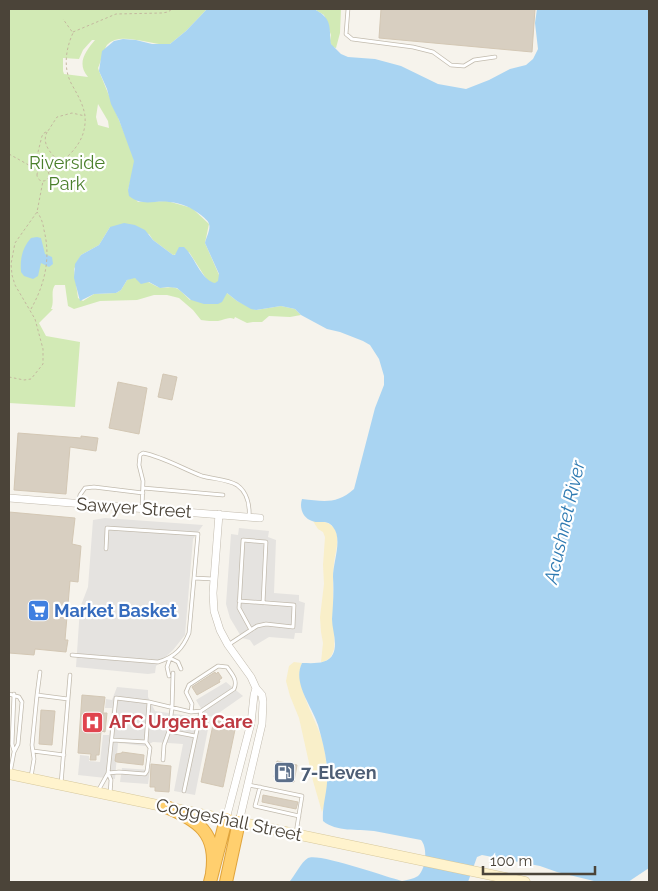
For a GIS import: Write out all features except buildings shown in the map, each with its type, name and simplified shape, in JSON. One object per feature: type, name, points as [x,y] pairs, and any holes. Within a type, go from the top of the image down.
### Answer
[{"type":"highway","points":[[164,806],[188,817],[204,828],[212,849],[211,878]]},
{"type":"highway","points":[[211,878],[226,819]]},
{"type":"highway","points":[[226,882],[239,822]]},
{"type":"main road","name":"Coggeshall Street","points":[[9,774],[525,882]]},
{"type":"street","name":"Sawyer Street","points":[[9,498],[260,518]]},
{"type":"street","points":[[219,514],[214,579],[214,611],[220,630],[228,645],[262,695],[263,716],[239,822]]},
{"type":"street","points":[[226,819],[251,723],[256,688]]},
{"type":"lane","points":[[348,9],[346,34],[352,39],[413,47],[433,52],[451,65],[464,66],[474,60],[495,58]]},
{"type":"lane","points":[[142,508],[142,473],[138,459],[143,453],[205,477],[236,485],[244,492],[248,500],[249,517]]},
{"type":"lane","points":[[78,503],[80,495],[85,488],[94,486],[143,493]]},
{"type":"lane","points":[[143,488],[223,495]]},
{"type":"lane","points":[[72,654],[158,662],[170,658],[181,648],[190,632],[198,534],[107,528],[106,549]]},
{"type":"lane","points":[[251,630],[242,613],[239,601],[243,540],[266,542],[262,603]]},
{"type":"lane","points":[[194,578],[214,579]]},
{"type":"lane","points":[[228,645],[257,626],[266,624],[293,627],[294,604],[239,601]]},
{"type":"lane","points":[[170,658],[178,662],[181,669]]},
{"type":"lane","points":[[163,760],[164,745],[169,731],[172,708],[171,674],[167,667],[170,658]]},
{"type":"lane","points":[[97,792],[108,773],[116,698],[149,702],[191,712],[201,711],[234,689],[235,679],[227,667],[218,666],[188,685],[186,692],[192,704],[191,712]]},
{"type":"lane","points":[[31,778],[34,760],[32,745],[40,672]]},
{"type":"lane","points":[[61,785],[70,675]]},
{"type":"lane","points":[[9,694],[19,697],[22,702],[18,744],[14,752],[9,774]]},
{"type":"lane","points":[[14,694],[12,744],[14,752]]},
{"type":"lane","points":[[38,695],[68,699]]},
{"type":"lane","points":[[108,773],[145,774],[147,771],[150,748],[146,742],[149,702]]},
{"type":"lane","points":[[184,791],[201,711]]},
{"type":"lane","points":[[169,731],[195,736]]},
{"type":"lane","points":[[112,740],[146,742]]},
{"type":"lane","points":[[9,751],[14,752]]},
{"type":"lane","points":[[33,751],[64,755]]},
{"type":"lane","points":[[108,773],[111,780],[110,795]]},
{"type":"lane","points":[[248,785],[302,796],[296,834]]},
{"type":"lane","points":[[260,787],[255,806],[299,816]]},
{"type":"path","points":[[43,180],[48,178],[49,172],[70,156],[78,146],[84,133],[85,116],[82,102],[71,83],[67,70],[68,46],[73,33],[116,14],[162,13],[172,9]]},
{"type":"path","points":[[63,19],[73,33]]},
{"type":"path","points":[[60,163],[47,147],[46,136],[48,132],[57,117],[72,113],[85,116]]},
{"type":"path","points":[[34,168],[42,136],[44,132],[48,132]]},
{"type":"path","points":[[9,154],[39,171]]},
{"type":"path","points":[[39,171],[43,168],[49,172]]},
{"type":"path","points":[[39,171],[38,178],[43,180]]},
{"type":"path","points":[[9,377],[28,380],[36,375],[43,364],[41,339],[31,310],[15,285],[10,264],[13,250],[20,235],[37,212],[43,180]]},
{"type":"path","points":[[31,310],[40,291],[46,269],[47,254],[42,222],[37,212]]},
{"type":"path","points":[[9,249],[13,250]]},
{"type":"green space","name":"Riverside Park","points":[[9,9],[207,9],[186,31],[170,44],[120,39],[107,45],[104,50],[98,68],[132,152],[135,164],[128,190],[138,202],[167,201],[192,208],[209,224],[205,243],[227,293],[237,301],[256,310],[281,306],[295,309],[301,315],[290,317],[269,316],[262,322],[247,323],[235,317],[234,319],[228,318],[218,321],[201,320],[179,298],[167,295],[154,295],[137,300],[100,301],[74,309],[68,306],[65,285],[55,285],[51,309],[53,309],[39,323],[46,336],[80,342],[75,407],[9,403]],"holes":[[[92,40],[95,40],[86,53],[83,62],[84,72],[88,77],[64,74],[63,58],[79,59],[83,50]],[[98,104],[108,121],[109,128],[98,125],[96,117]],[[110,227],[149,234],[153,240],[173,255],[189,252],[210,282],[190,300],[176,288],[158,287],[143,280],[131,278],[116,293],[94,294],[83,301],[78,298],[74,269],[81,255],[99,245]]]},
{"type":"green space","points":[[314,9],[341,9],[340,33],[336,48],[332,47],[331,35],[324,15]]},
{"type":"sand","points":[[313,521],[330,524],[337,536],[333,574],[334,649],[330,658],[321,662],[323,643],[320,617],[324,584],[325,537]]},
{"type":"sand","points":[[294,662],[302,663],[300,681],[325,752],[327,787],[322,812],[299,718],[286,681],[289,666]]},
{"type":"shaded area","points":[[105,518],[203,525],[193,539],[185,635],[156,666],[155,673],[148,674],[76,667],[80,608],[88,587],[93,520]]},
{"type":"shaded area","points":[[239,528],[269,531],[268,537],[276,540],[274,593],[299,595],[299,601],[305,603],[302,633],[295,633],[294,639],[269,637],[254,646],[250,640],[242,638],[230,618],[226,604],[231,534],[238,535]]},
{"type":"shaded area","points":[[226,682],[243,696],[213,717],[205,715],[196,700]]},
{"type":"shaded area","points":[[117,687],[148,690],[148,697],[155,711],[210,719],[195,795],[174,791],[183,744],[153,742],[145,746],[118,743],[115,779],[78,775],[80,755],[89,756],[89,761],[100,762],[103,735],[109,735],[112,708],[105,708],[106,699],[112,700]]},
{"type":"shaded area","points":[[122,768],[150,770],[148,784],[120,782]]},
{"type":"water","name":"Acushnet River","points":[[207,9],[314,9],[327,19],[331,44],[341,54],[348,57],[375,59],[401,66],[438,84],[466,89],[510,69],[526,65],[533,59],[538,49],[535,23],[537,9],[649,9],[649,868],[628,882],[598,882],[540,866],[482,855],[477,857],[468,882],[289,882],[308,858],[315,857],[402,881],[418,876],[424,864],[425,848],[421,840],[374,831],[334,827],[323,821],[327,776],[325,754],[318,725],[299,678],[302,663],[324,662],[331,658],[333,654],[335,641],[332,619],[333,571],[337,544],[336,532],[331,525],[326,522],[309,520],[304,515],[301,506],[302,499],[335,500],[354,489],[375,408],[384,385],[384,376],[379,359],[370,345],[340,332],[327,329],[301,315],[295,309],[281,306],[251,309],[227,293],[222,302],[218,304],[204,304],[191,300],[177,288],[160,288],[149,282],[141,284],[135,278],[127,280],[121,290],[116,293],[94,294],[80,301],[74,278],[75,264],[81,255],[99,245],[110,227],[124,223],[135,225],[145,230],[153,240],[173,255],[175,255],[179,247],[184,247],[206,278],[215,283],[218,281],[219,274],[205,243],[209,231],[206,219],[194,210],[182,205],[164,202],[144,202],[129,196],[128,190],[134,161],[99,71],[102,51],[114,41],[123,39],[152,44],[170,44],[186,31]]},
{"type":"water","points":[[31,238],[41,238],[45,254],[52,257],[53,264],[49,267],[41,263],[38,276],[33,279],[24,276],[21,272],[21,263],[22,254],[28,242]]},
{"type":"place","name":"Market Basket","points":[[38,611]]},
{"type":"place","name":"AFC Urgent Care","points":[[93,722]]},
{"type":"place","name":"7-Eleven","points":[[285,773]]}]
